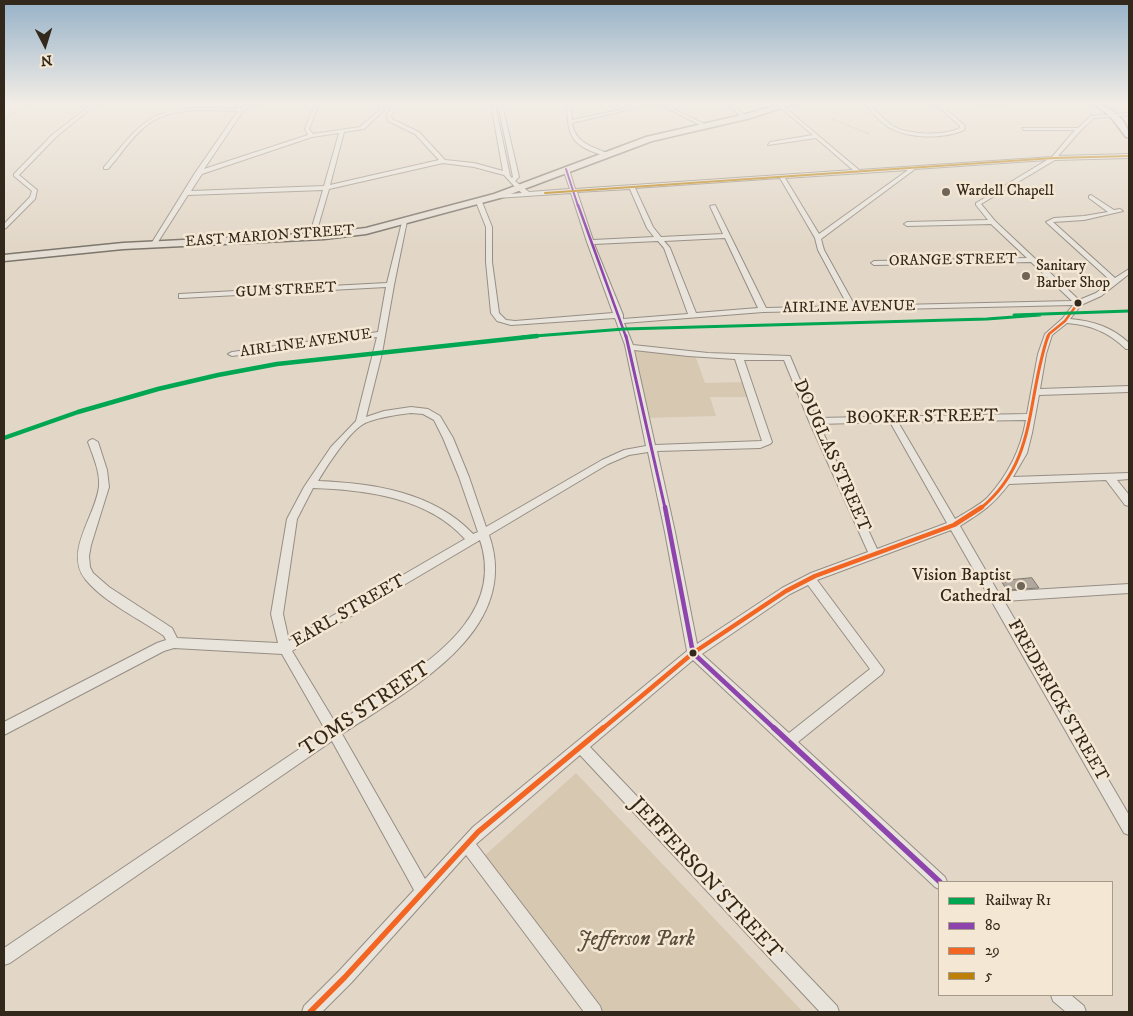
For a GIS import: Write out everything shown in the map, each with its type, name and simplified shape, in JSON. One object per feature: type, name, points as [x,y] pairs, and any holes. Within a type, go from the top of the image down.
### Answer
[{"type":"main road","name":"EAST MARION STREET","points":[[4,258],[154,244],[312,237],[355,233],[479,202],[497,196],[515,184],[566,170],[613,151]]},
{"type":"street","points":[[4,227],[33,198],[35,191],[16,175],[39,151]]},
{"type":"street","points":[[106,168],[121,151]]},
{"type":"street","points":[[154,244],[213,151]]},
{"type":"street","points":[[198,173],[265,151]]},
{"type":"street","points":[[312,237],[336,151]]},
{"type":"street","points":[[434,151],[443,161]]},
{"type":"street","points":[[502,151],[508,178],[526,193],[537,194]]},
{"type":"street","points":[[510,151],[516,177],[515,184]]},
{"type":"street","points":[[599,151],[605,154]]},
{"type":"street","points":[[835,151],[858,172]]},
{"type":"street","points":[[1060,151],[1054,158],[978,204],[993,222],[1078,303]]},
{"type":"street","points":[[497,196],[1054,158],[1129,156]]},
{"type":"street","points":[[186,193],[325,188],[443,161],[469,164],[506,174]]},
{"type":"street","points":[[818,238],[912,168]]},
{"type":"street","points":[[566,170],[590,242],[620,318],[629,347],[693,653],[939,881]]},
{"type":"street","points":[[782,177],[818,238],[821,250],[853,308]]},
{"type":"street","points":[[632,187],[650,228],[667,248],[693,316]]},
{"type":"street","points":[[1091,197],[1111,211]]},
{"type":"street","name":"AIRLINE AVENUE","points":[[479,202],[489,227],[488,262],[496,316],[500,320],[513,323],[693,316],[763,310],[1078,303]]},
{"type":"street","points":[[713,206],[763,310]]},
{"type":"street","points":[[1115,281],[1049,222],[1093,217],[1120,210]]},
{"type":"street","points":[[4,216],[15,216]]},
{"type":"street","points":[[405,222],[390,285],[378,353],[360,422],[334,449],[310,484],[292,519],[277,614],[285,649],[424,891]]},
{"type":"street","points":[[907,224],[993,222]]},
{"type":"street","points":[[590,242],[727,236]]},
{"type":"street","name":"ORANGE STREET","points":[[874,263],[1032,260]]},
{"type":"street","points":[[310,1012],[478,832],[693,653],[764,604],[810,579],[954,525],[980,510],[1006,481],[1022,453],[1028,433],[1042,354],[1049,334],[1065,321],[1078,303],[1101,293],[1129,271]]},
{"type":"street","name":"GUM STREET","points":[[182,296],[390,285]]},
{"type":"street","points":[[1065,321],[1103,326],[1129,347]]},
{"type":"street","name":"AIRLINE AVENUE","points":[[232,354],[380,334]]},
{"type":"street","points":[[629,347],[672,354],[739,358]]},
{"type":"street","name":"DOUGLAS STREET","points":[[739,358],[787,358],[813,421],[874,554]]},
{"type":"street","name":"EARL STREET","points":[[4,729],[161,647],[174,643],[285,649],[606,462],[627,452],[651,448],[760,445],[767,442],[739,358]]},
{"type":"street","points":[[1035,392],[1129,389]]},
{"type":"street","name":"TOMS STREET","points":[[4,957],[439,661],[467,633],[482,609],[490,585],[491,561],[479,537],[464,477],[448,438],[437,418],[425,411],[411,410],[384,414],[360,422]]},
{"type":"street","name":"BOOKER STREET","points":[[813,421],[1030,416]]},
{"type":"street","name":"FREDERICK STREET","points":[[892,419],[997,597],[1129,828]]},
{"type":"street","points":[[93,442],[104,486],[99,508],[87,539],[84,556],[86,570],[100,587],[168,632],[174,643]]},
{"type":"street","points":[[1006,481],[1129,476]]},
{"type":"street","points":[[1109,477],[1129,502]]},
{"type":"street","points":[[310,484],[371,489],[402,496],[452,519],[479,537]]},
{"type":"street","points":[[789,741],[878,670],[810,579]]},
{"type":"street","points":[[997,597],[1129,588]]},
{"type":"street","name":"JEFFERSON STREET","points":[[580,746],[831,1012]]},
{"type":"street","points":[[467,844],[594,1012]]},
{"type":"street","points":[[1060,996],[1078,1012]]},
{"type":"green space","points":[[629,347],[695,355],[705,383],[747,382],[753,397],[710,397],[716,416],[645,418]]},
{"type":"green space","name":"Jefferson Park","points":[[576,773],[803,1012],[602,1012],[483,857]]},
{"type":"building","name":"Vision Baptist Cathedral","points":[[1032,578],[1039,588],[1007,590],[1001,581]]},
{"type":"rail line","name":"R1","points":[[1014,315],[1129,311]]},
{"type":"rail line","name":"R1","points":[[4,438],[78,412],[158,389],[277,364],[504,339],[624,329],[987,319],[1040,315]]},
{"type":"transit line","name":"5","points":[[545,193],[1054,158],[1129,156]]},
{"type":"transit line","name":"80","points":[[566,169],[590,242],[629,345],[670,532],[693,653],[939,881]]},
{"type":"transit line","name":"29","points":[[310,1012],[345,977],[478,832],[693,653],[786,591],[815,576],[954,525],[991,500],[1006,481],[1022,453],[1028,433],[1042,354],[1049,334],[1065,321],[1078,303]]},
{"type":"place","name":"Wardell Chapell","points":[[946,192]]},
{"type":"place","name":"Sanitary Barber Shop","points":[[1026,276]]},
{"type":"place","name":"Vision Baptist Cathedral","points":[[1021,586]]}]
